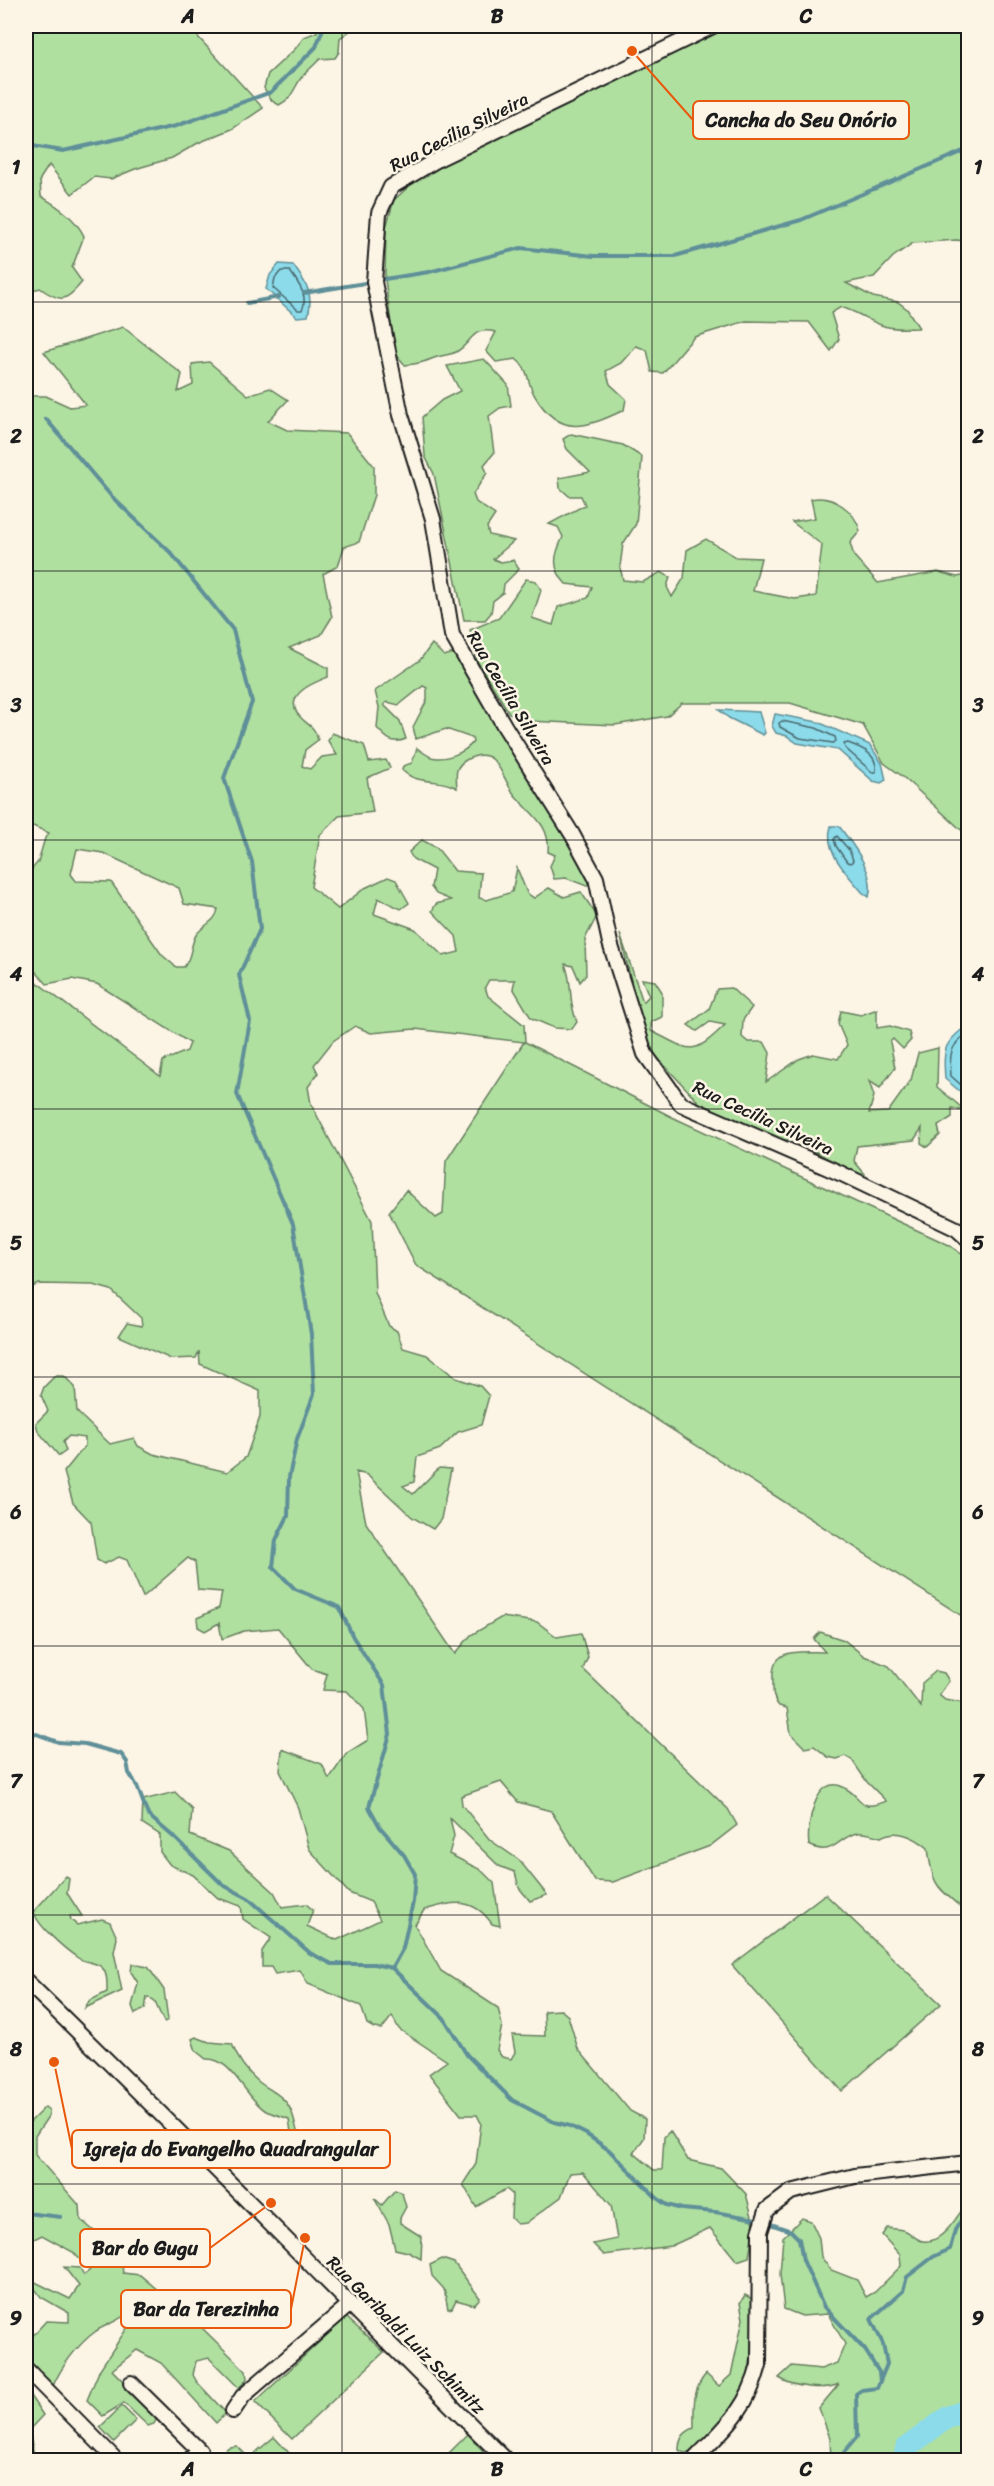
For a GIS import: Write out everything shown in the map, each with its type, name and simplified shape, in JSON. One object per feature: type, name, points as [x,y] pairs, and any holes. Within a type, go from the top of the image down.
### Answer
[{"type":"street","name":"Rua Cecília Silveira","points":[[713,26],[438,159],[391,188],[379,213],[374,282],[401,415],[433,519],[452,635],[596,878],[610,943],[645,1054],[681,1104],[842,1174],[957,1229],[969,1239]]},
{"type":"street","name":"Rua Garibaldi Luiz Schimitz","points":[[26,1981],[197,2147],[349,2305],[506,2460]]},
{"type":"street","points":[[694,2460],[733,2420],[754,2386],[759,2365],[760,2232],[766,2210],[791,2192],[855,2176],[969,2163]]},
{"type":"street","points":[[233,2411],[243,2396],[349,2305]]},
{"type":"street","points":[[26,2369],[116,2460]]},
{"type":"street","points":[[131,2383],[200,2451],[189,2460]]},
{"type":"green space","points":[[26,26],[188,26],[263,108],[232,129],[198,143],[172,158],[111,179],[94,177],[72,194],[49,165],[40,179],[41,196],[71,218],[84,236],[72,268],[82,282],[72,293],[63,298],[53,296],[40,288],[26,292]]},
{"type":"green space","points":[[316,26],[357,26],[340,38],[339,52],[335,58],[320,59],[301,78],[290,96],[279,105],[272,101],[264,88],[268,74],[295,49],[304,37],[317,32]]},
{"type":"green space","points":[[718,26],[968,26],[968,242],[957,240],[913,243],[893,257],[874,277],[846,283],[873,297],[898,302],[907,309],[919,328],[886,327],[841,307],[831,313],[839,339],[831,351],[809,322],[746,321],[694,337],[663,373],[652,372],[647,350],[636,346],[621,363],[606,371],[610,384],[626,399],[624,410],[586,425],[564,424],[544,409],[532,391],[524,368],[516,359],[496,362],[486,351],[496,332],[481,331],[456,352],[405,365],[395,353],[385,279],[386,227],[394,200],[419,177]]},
{"type":"green space","points":[[123,327],[182,374],[178,392],[193,385],[192,364],[209,362],[248,395],[270,388],[288,400],[268,421],[287,430],[347,433],[374,466],[374,495],[359,542],[344,547],[338,566],[323,574],[332,617],[321,635],[289,648],[328,668],[328,677],[304,689],[299,693],[294,704],[302,719],[314,730],[318,740],[305,750],[302,766],[310,769],[322,757],[337,755],[328,741],[332,733],[364,745],[369,762],[386,760],[390,768],[367,778],[373,812],[339,816],[320,835],[311,887],[338,909],[365,888],[388,877],[396,880],[409,903],[401,909],[378,898],[374,914],[415,929],[443,956],[459,952],[456,936],[432,911],[436,904],[451,900],[436,894],[431,887],[434,870],[413,859],[409,852],[422,840],[437,848],[455,871],[481,873],[479,898],[487,900],[512,892],[517,868],[527,893],[534,898],[549,888],[564,897],[581,892],[597,916],[585,939],[586,975],[580,982],[573,966],[565,964],[577,1022],[572,1029],[554,1028],[531,1018],[513,988],[515,980],[489,980],[485,987],[488,996],[524,1025],[525,1042],[672,1117],[949,1245],[968,1259],[968,1620],[416,1265],[389,1212],[406,1190],[436,1218],[443,1214],[446,1161],[524,1042],[415,1029],[371,1033],[355,1026],[333,1041],[314,1065],[318,1073],[308,1087],[311,1104],[372,1221],[375,1293],[389,1326],[397,1331],[403,1348],[427,1355],[456,1378],[480,1386],[489,1396],[481,1425],[458,1432],[440,1449],[417,1457],[414,1482],[403,1486],[413,1494],[439,1468],[451,1469],[441,1519],[433,1529],[412,1517],[367,1475],[356,1472],[366,1523],[455,1654],[471,1635],[502,1617],[537,1622],[557,1637],[581,1633],[588,1657],[583,1669],[728,1809],[737,1825],[710,1846],[613,1882],[595,1881],[551,1811],[518,1802],[501,1782],[461,1796],[462,1805],[490,1840],[519,1860],[547,1895],[530,1901],[519,1888],[515,1872],[499,1866],[450,1818],[454,1836],[449,1854],[481,1870],[494,1883],[500,1926],[492,1924],[477,1909],[462,1904],[444,1905],[424,1910],[415,1925],[441,1971],[498,2008],[502,2025],[497,2050],[502,2057],[511,2059],[515,2052],[512,2035],[545,2036],[544,2011],[561,2010],[568,2016],[578,2049],[630,2111],[645,2119],[644,2138],[634,2153],[654,2170],[662,2170],[664,2137],[670,2131],[688,2160],[721,2168],[746,2194],[754,2224],[749,2257],[737,2261],[710,2228],[671,2246],[604,2255],[593,2244],[617,2239],[611,2205],[583,2172],[570,2173],[561,2197],[526,2223],[517,2224],[511,2218],[512,2194],[506,2189],[476,2207],[463,2184],[476,2164],[481,2123],[477,2115],[461,2115],[429,2074],[447,2061],[399,2029],[392,2016],[382,2029],[374,2028],[367,2024],[361,2006],[308,1984],[300,1970],[275,1974],[271,1967],[262,1967],[262,1951],[271,1938],[243,1919],[241,1906],[218,1898],[193,1875],[170,1865],[160,1852],[160,1835],[142,1823],[143,1800],[175,1792],[192,1809],[190,1835],[229,1851],[274,1892],[282,1907],[306,1904],[313,1910],[307,1926],[337,1940],[380,1920],[371,1902],[349,1893],[309,1849],[298,1808],[280,1771],[282,1749],[322,1764],[329,1779],[347,1753],[368,1740],[364,1709],[347,1691],[323,1690],[327,1674],[312,1669],[278,1628],[244,1631],[222,1639],[219,1623],[205,1631],[198,1627],[197,1618],[219,1608],[222,1592],[198,1590],[195,1562],[188,1558],[143,1597],[127,1560],[119,1557],[104,1564],[97,1560],[91,1522],[73,1503],[64,1472],[85,1446],[85,1438],[69,1436],[63,1442],[66,1451],[59,1456],[38,1431],[36,1423],[48,1411],[41,1395],[44,1387],[55,1376],[64,1376],[75,1387],[77,1412],[110,1444],[134,1438],[138,1446],[153,1454],[227,1472],[246,1457],[260,1417],[260,1391],[200,1364],[199,1351],[196,1358],[171,1359],[119,1336],[127,1323],[142,1326],[141,1318],[111,1290],[93,1285],[39,1284],[26,1290],[26,974],[160,1076],[163,1061],[187,1051],[190,1043],[97,984],[72,979],[47,984],[26,961],[26,876],[38,862],[45,838],[49,833],[26,823],[26,403],[31,396],[46,396],[70,407],[86,405],[44,352]],"holes":[[[77,849],[103,853],[179,888],[184,904],[218,909],[215,917],[196,935],[184,967],[176,967],[162,955],[111,882],[76,881],[71,874]]]},
{"type":"green space","points":[[484,359],[508,385],[511,406],[500,408],[489,416],[494,453],[484,465],[487,473],[473,494],[476,502],[495,515],[487,527],[489,535],[514,541],[493,559],[501,562],[513,560],[519,569],[504,584],[503,593],[493,601],[491,613],[485,620],[464,620],[434,474],[425,456],[422,417],[442,400],[460,391],[447,366]]},
{"type":"green space","points":[[571,434],[623,445],[642,457],[636,524],[623,544],[620,567],[623,580],[643,582],[661,572],[670,577],[667,587],[672,597],[684,578],[687,550],[706,539],[736,557],[761,558],[753,591],[795,599],[816,596],[822,545],[792,522],[815,518],[811,499],[819,498],[842,505],[853,516],[860,531],[850,543],[854,556],[878,583],[938,572],[957,577],[968,575],[968,836],[902,776],[884,763],[863,725],[790,703],[682,703],[667,716],[615,725],[528,721],[509,713],[477,661],[470,630],[499,618],[526,579],[536,581],[541,590],[532,618],[553,625],[558,607],[588,598],[592,587],[566,584],[561,578],[556,567],[556,556],[563,537],[558,527],[549,524],[585,505],[581,496],[569,496],[560,488],[559,478],[590,472],[567,449],[563,439]]},
{"type":"green space","points":[[432,644],[444,656],[454,653],[587,874],[589,883],[587,886],[566,878],[554,879],[550,866],[555,855],[548,852],[548,842],[543,826],[514,794],[492,759],[477,756],[462,763],[457,772],[457,788],[414,778],[402,770],[403,766],[412,763],[417,748],[431,757],[442,758],[460,753],[473,742],[472,738],[446,729],[416,739],[413,727],[427,700],[427,688],[423,686],[399,705],[387,702],[384,705],[400,721],[406,739],[390,740],[377,728],[379,707],[375,691],[420,660]]},
{"type":"green space","points":[[620,934],[643,1002],[649,996],[642,979],[655,981],[662,992],[662,1017],[651,1022],[651,1031],[683,1046],[697,1047],[725,1025],[710,1022],[697,1031],[688,1025],[709,1009],[717,989],[731,988],[752,1007],[743,1020],[742,1037],[748,1042],[764,1042],[770,1053],[766,1082],[799,1059],[813,1054],[838,1059],[847,1045],[838,1024],[841,1011],[861,1015],[877,1009],[877,1028],[890,1026],[909,1032],[911,1040],[903,1049],[893,1039],[890,1042],[895,1068],[880,1088],[869,1081],[874,1096],[869,1113],[888,1112],[911,1080],[918,1053],[938,1048],[937,1087],[967,1112],[952,1108],[952,1117],[938,1126],[940,1135],[927,1147],[921,1143],[922,1128],[914,1140],[857,1146],[854,1161],[865,1174],[860,1176],[809,1148],[814,1141],[801,1138],[779,1141],[704,1108],[655,1055],[644,1035]]},
{"type":"green space","points":[[820,1632],[844,1640],[864,1656],[889,1666],[921,1707],[922,1683],[936,1671],[944,1673],[949,1681],[939,1695],[945,1700],[968,1704],[968,1866],[964,1867],[960,1874],[968,1882],[968,1914],[939,1887],[932,1873],[928,1848],[912,1837],[893,1833],[881,1837],[857,1833],[830,1848],[817,1848],[809,1845],[809,1827],[814,1804],[825,1788],[833,1785],[843,1787],[865,1804],[886,1801],[867,1782],[852,1760],[845,1756],[837,1759],[828,1757],[814,1746],[805,1748],[791,1734],[787,1708],[779,1706],[775,1700],[773,1679],[777,1661],[789,1653],[825,1652],[814,1639]]},
{"type":"green space","points":[[66,1876],[69,1879],[67,1893],[82,1916],[70,1916],[71,1920],[77,1925],[102,1919],[110,1922],[117,1938],[114,1952],[122,1991],[85,2008],[89,2001],[107,1992],[103,1968],[78,1958],[59,1943],[40,1923],[34,1911]]},
{"type":"green space","points":[[825,1894],[941,2004],[842,2091],[732,1965]]},
{"type":"green space","points":[[132,1964],[148,1967],[164,1990],[168,2020],[164,2022],[154,2000],[147,1997],[145,2009],[135,2014],[132,2006],[138,1983],[131,1972]]},
{"type":"green space","points":[[196,2037],[209,2042],[232,2044],[250,2074],[285,2101],[291,2110],[305,2149],[302,2156],[272,2161],[263,2148],[263,2144],[270,2140],[281,2147],[289,2146],[292,2139],[289,2119],[266,2111],[258,2105],[223,2064],[206,2059],[196,2051],[192,2039]]},
{"type":"green space","points":[[45,2107],[49,2110],[49,2115],[35,2136],[35,2155],[80,2206],[81,2220],[112,2246],[133,2244],[140,2254],[133,2263],[122,2265],[123,2273],[140,2275],[198,2324],[246,2371],[247,2379],[239,2388],[209,2358],[196,2361],[193,2375],[197,2382],[226,2413],[216,2423],[161,2363],[137,2350],[112,2370],[153,2411],[156,2420],[154,2424],[148,2426],[124,2403],[103,2416],[87,2400],[100,2369],[135,2316],[129,2312],[96,2331],[82,2343],[65,2364],[52,2388],[26,2364],[26,2343],[46,2321],[69,2322],[69,2313],[41,2297],[27,2278],[70,2299],[79,2286],[64,2267],[80,2268],[84,2275],[90,2270],[73,2252],[42,2235],[28,2242],[26,2261],[26,2126]]},
{"type":"green space","points":[[395,2190],[402,2193],[406,2207],[400,2223],[422,2237],[421,2259],[408,2252],[395,2249],[389,2224],[374,2198],[382,2205]]},
{"type":"green space","points":[[968,2201],[968,2460],[831,2460],[830,2438],[819,2408],[839,2384],[809,2387],[792,2384],[779,2378],[792,2366],[821,2369],[837,2363],[845,2344],[828,2314],[802,2316],[784,2309],[780,2274],[783,2237],[802,2218],[811,2221],[819,2238],[821,2257],[831,2270],[857,2280],[866,2297],[875,2292],[901,2266],[900,2255],[882,2235],[887,2228],[904,2230],[916,2238],[930,2241],[943,2234]]},
{"type":"green space","points":[[442,2259],[454,2263],[480,2298],[474,2305],[456,2300],[452,2308],[448,2309],[444,2289],[432,2276],[430,2265]]},
{"type":"green space","points":[[745,2295],[752,2299],[752,2320],[751,2356],[745,2388],[735,2406],[721,2423],[690,2452],[684,2453],[679,2450],[680,2442],[687,2431],[694,2428],[695,2399],[701,2380],[706,2374],[719,2386],[731,2375],[743,2319],[740,2303]]},
{"type":"green space","points":[[346,2317],[384,2352],[292,2439],[255,2402]]},
{"type":"green space","points":[[26,2390],[43,2415],[29,2430],[35,2460],[26,2460]]},
{"type":"green space","points":[[122,2406],[136,2420],[114,2442],[100,2427]]},
{"type":"green space","points":[[468,2434],[491,2460],[442,2460]]},
{"type":"green space","points":[[274,2437],[289,2453],[291,2460],[212,2460],[229,2447],[237,2446],[249,2458]]},
{"type":"water","points":[[279,264],[293,265],[305,283],[310,301],[308,316],[297,317],[266,289],[270,275]]},
{"type":"water","points":[[719,710],[759,712],[765,733],[763,735],[729,718]]},
{"type":"water","points":[[775,714],[818,722],[870,745],[882,763],[886,780],[881,783],[873,781],[838,750],[797,743],[787,736],[776,733],[772,726]]},
{"type":"water","points":[[831,826],[839,826],[862,859],[869,878],[869,897],[862,892],[833,853],[829,836]]},
{"type":"water","points":[[968,1025],[968,1098],[945,1079],[944,1060],[949,1042]]},
{"type":"waterway","points":[[26,145],[63,151],[176,126],[271,92],[316,47],[324,26]]},
{"type":"waterway","points":[[378,280],[429,272],[521,248],[593,256],[675,256],[801,220],[968,149]]},
{"type":"waterway","points":[[304,293],[371,282]]},
{"type":"waterway","points":[[247,303],[279,297]]},
{"type":"waterway","points":[[46,419],[112,497],[171,553],[233,630],[252,702],[224,778],[252,862],[260,929],[239,975],[250,1021],[237,1094],[293,1224],[311,1334],[314,1394],[297,1439],[289,1477],[288,1516],[276,1540],[273,1567],[295,1589],[339,1607],[353,1637],[384,1685],[390,1734],[369,1807],[380,1827],[404,1855],[415,1874],[413,1902],[403,1948],[392,1968]]},
{"type":"waterway","points":[[26,1730],[58,1742],[85,1744],[121,1754],[127,1762],[129,1773],[137,1786],[148,1815],[223,1885],[248,1898],[310,1953],[332,1964],[374,1964],[392,1968],[444,2018],[467,2055],[512,2100],[554,2122],[570,2126],[586,2134],[609,2150],[657,2198],[667,2205],[756,2219],[791,2231],[799,2239],[803,2260],[824,2307],[865,2350],[879,2372],[880,2381]]},
{"type":"waterway","points":[[842,2460],[841,2456],[857,2437],[856,2394],[862,2390],[877,2388],[887,2364],[883,2344],[871,2319],[903,2291],[907,2277],[933,2257],[950,2249],[955,2230],[968,2209]]},
{"type":"waterway","points":[[26,2213],[61,2217]]},
{"type":"waterway","points":[[904,2460],[906,2448],[948,2417],[968,2410]]},
{"type":"place","name":"Cancha do Seu Onório","points":[[632,51]]},
{"type":"place","name":"Igreja do Evangelho Quadrangular","points":[[54,2062]]},
{"type":"place","name":"Bar do Gugu","points":[[271,2203]]},
{"type":"place","name":"Bar da Terezinha","points":[[305,2238]]}]
